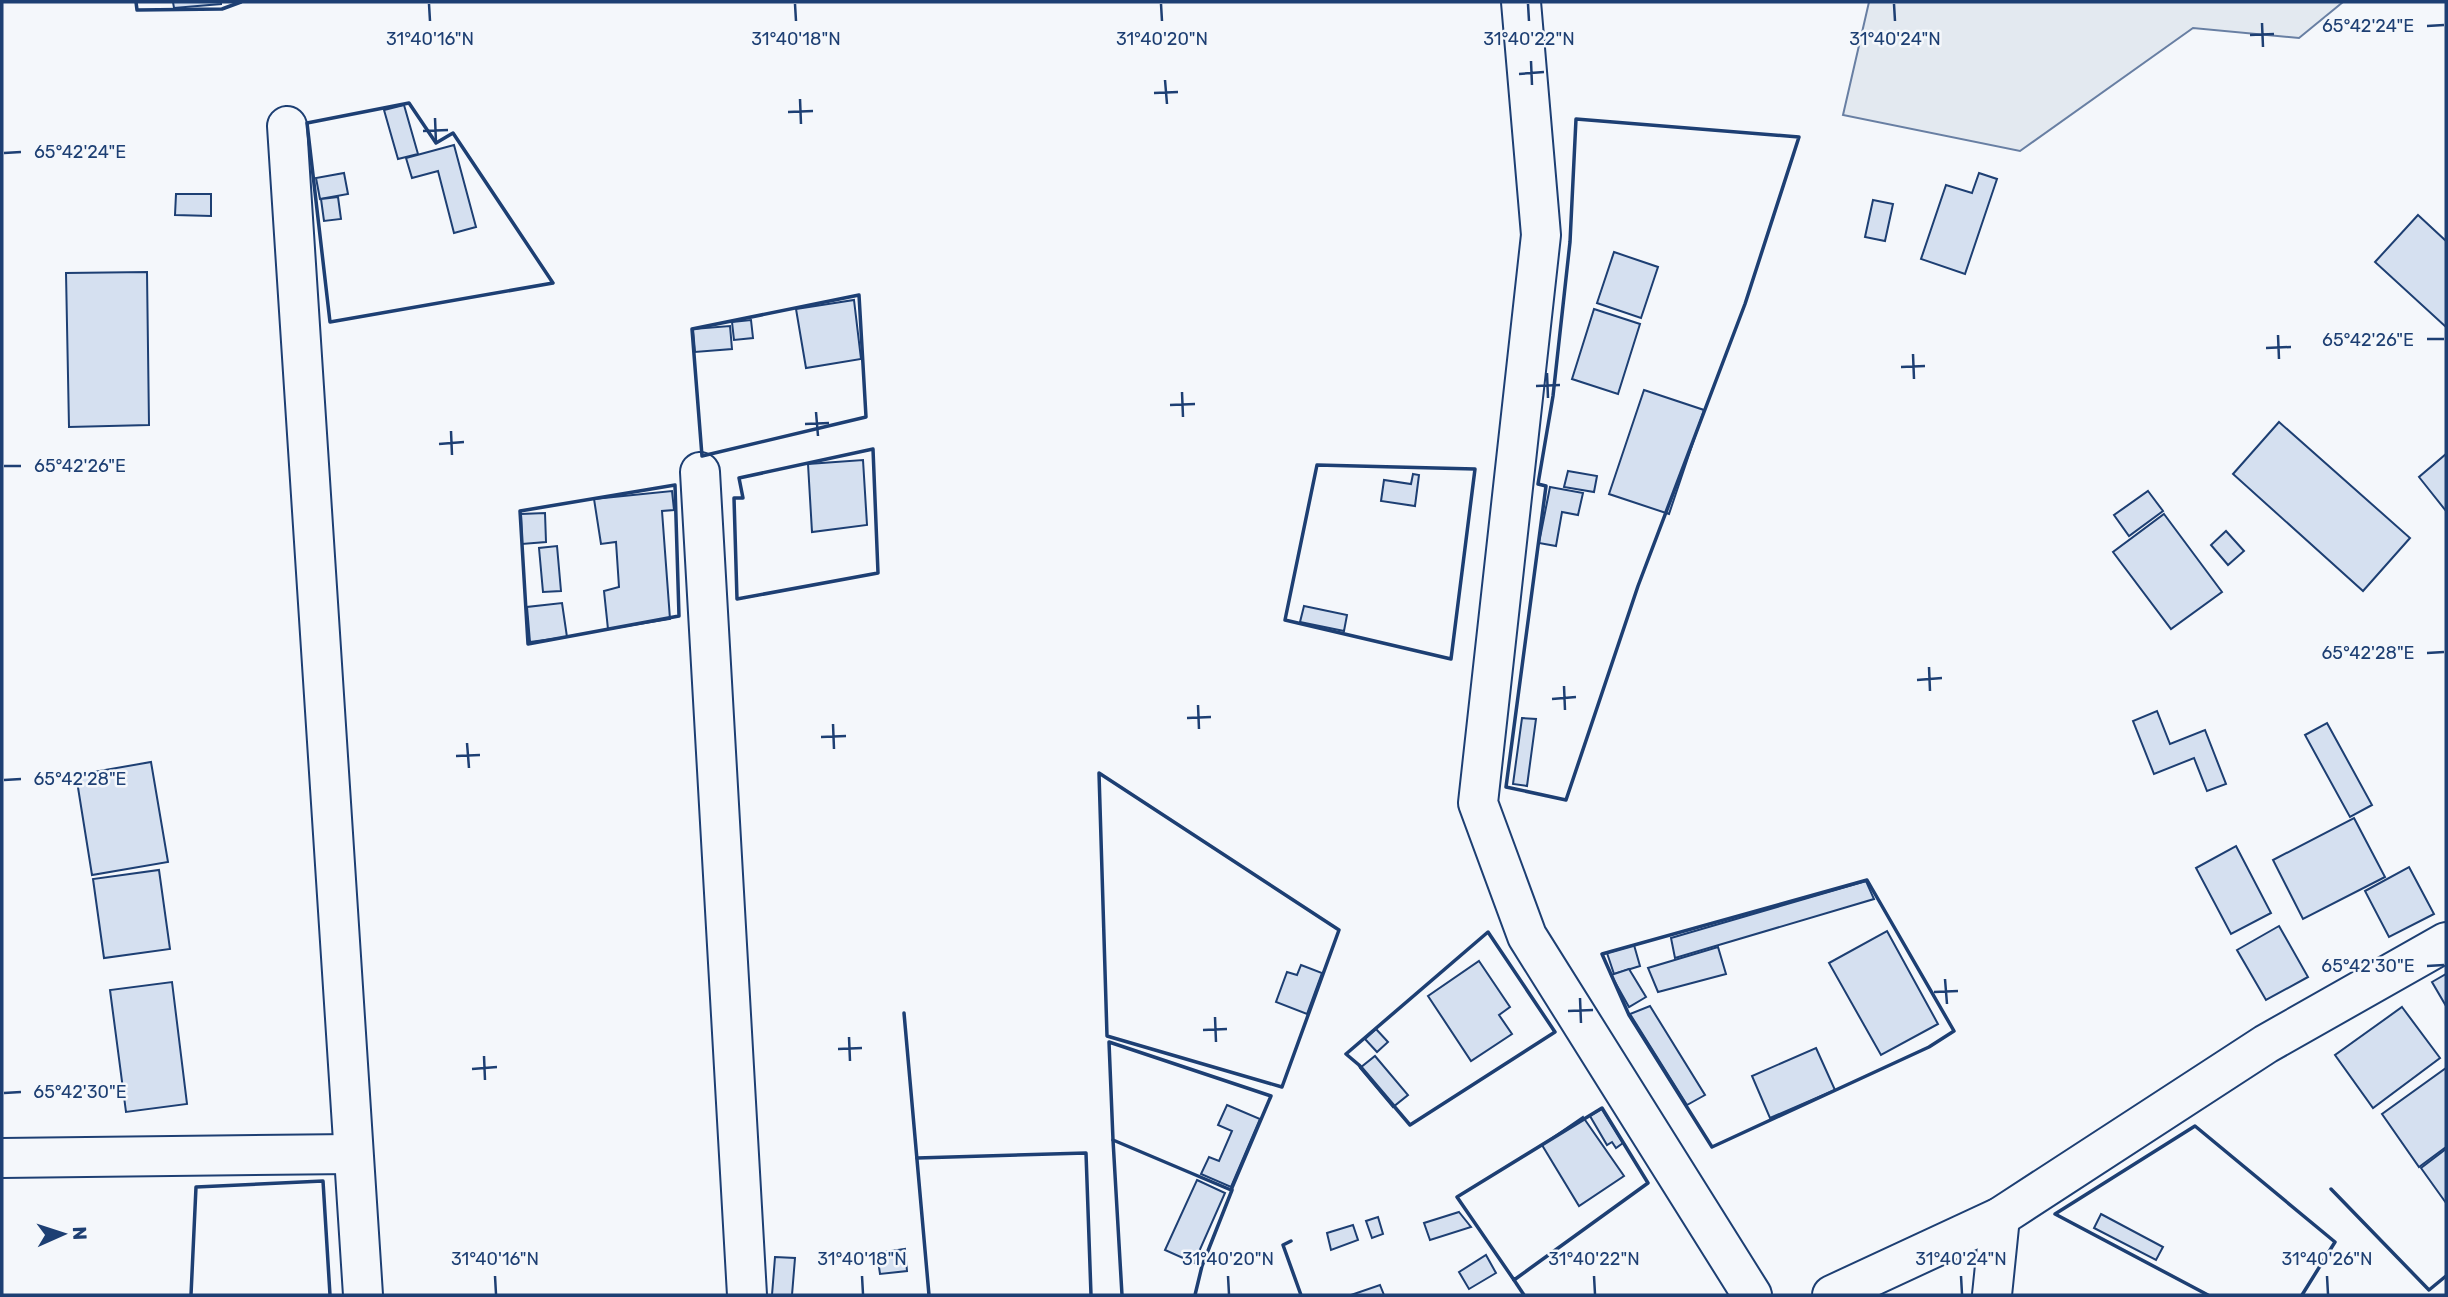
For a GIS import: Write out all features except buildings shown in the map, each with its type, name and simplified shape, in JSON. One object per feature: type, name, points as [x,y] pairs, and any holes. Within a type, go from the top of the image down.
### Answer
[{"type":"street","points":[[1521,2],[1541,235],[1478,803],[1527,936],[1752,1295]]},
{"type":"street","points":[[287,125],[363,1295]]},
{"type":"street","points":[[700,472],[747,1295]]},
{"type":"street","points":[[1832,1295],[2000,1217],[2266,1044],[2446,942]]},
{"type":"street","points":[[2,1158],[352,1154]]},
{"type":"street","points":[[1992,1295],[2000,1217]]},
{"type":"shaded area","points":[[1869,2],[2343,2],[2299,38],[2193,28],[2020,151],[1843,115]]},
{"type":"wall","points":[[136,2],[137,10],[222,9],[241,2]]},
{"type":"wall","points":[[409,103],[436,143],[453,133],[553,283],[330,322],[307,123],[409,103]]},
{"type":"wall","points":[[1576,119],[1799,137],[1745,304],[1638,586],[1566,800],[1506,787],[1546,486],[1538,484],[1553,396],[1570,242],[1576,119]]},
{"type":"wall","points":[[859,295],[866,417],[702,456],[692,329],[859,295]]},
{"type":"wall","points":[[873,449],[878,573],[737,599],[734,498],[743,498],[739,478],[873,449]]},
{"type":"wall","points":[[1317,465],[1475,469],[1451,659],[1285,620],[1317,465]]},
{"type":"wall","points":[[675,485],[679,616],[528,644],[520,511],[675,485]]},
{"type":"wall","points":[[1099,773],[1339,930],[1282,1087],[1107,1036],[1099,773]]},
{"type":"wall","points":[[1867,880],[1954,1031],[1929,1047],[1712,1147],[1629,1015],[1602,954],[1867,880]]},
{"type":"wall","points":[[1488,932],[1555,1032],[1410,1125],[1359,1065],[1346,1054],[1488,932]]},
{"type":"wall","points":[[904,1013],[929,1295]]},
{"type":"wall","points":[[1109,1042],[1271,1096],[1231,1190],[1113,1140],[1109,1042]]},
{"type":"wall","points":[[1602,1108],[1648,1183],[1514,1280],[1457,1197],[1602,1108]]},
{"type":"wall","points":[[2208,1295],[2055,1214],[2195,1126],[2335,1242],[2302,1295]]},
{"type":"wall","points":[[1113,1140],[1122,1295]]},
{"type":"wall","points":[[917,1158],[1086,1153],[1091,1295]]},
{"type":"wall","points":[[191,1295],[196,1187],[323,1181],[330,1295]]},
{"type":"wall","points":[[2331,1189],[2429,1290],[2446,1276]]},
{"type":"wall","points":[[1195,1295],[1202,1266],[1232,1190]]},
{"type":"wall","points":[[1291,1241],[1283,1245],[1301,1295]]},
{"type":"wall","points":[[1514,1280],[1524,1295]]}]
